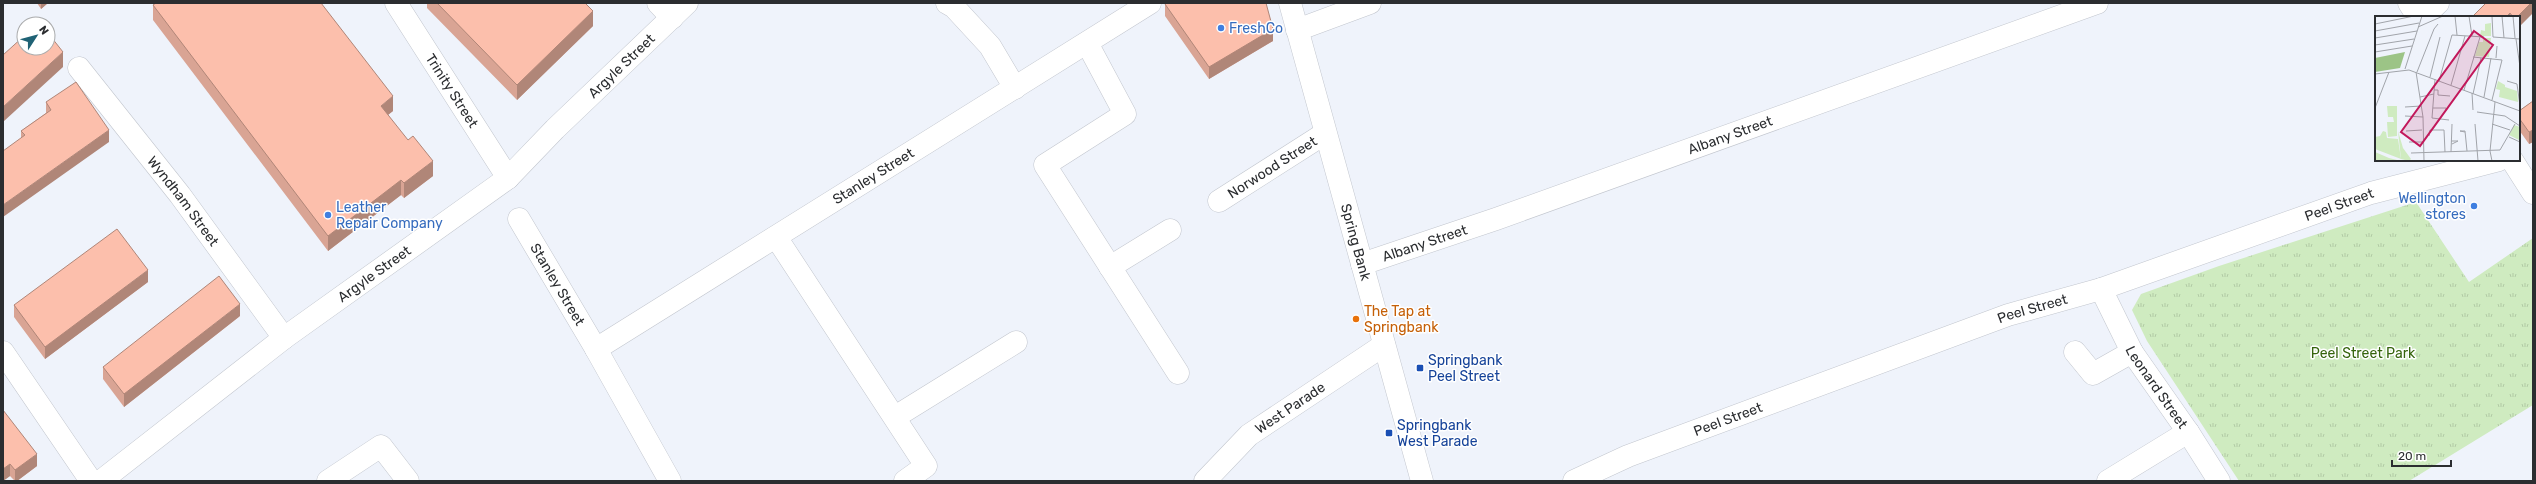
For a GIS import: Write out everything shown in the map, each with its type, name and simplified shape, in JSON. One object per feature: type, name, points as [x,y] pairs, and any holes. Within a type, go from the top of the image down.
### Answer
[{"type":"street","name":"Trinity Street","points":[[396,3],[508,178]]},
{"type":"street","points":[[948,3],[954,6],[990,46],[1015,88]]},
{"type":"street","name":"Stanley Street","points":[[596,349],[1150,3]]},
{"type":"street","name":"Spring Bank","points":[[1290,3],[1324,134],[1362,264],[1422,481]]},
{"type":"street","points":[[1297,30],[1370,3]]},
{"type":"street","name":"Albany Street","points":[[1362,264],[1511,214],[2097,3]]},
{"type":"street","points":[[2409,3],[2417,16]]},
{"type":"street","points":[[2424,16],[2438,3]]},
{"type":"street","name":"Argyle Street","points":[[102,481],[284,338],[508,178],[672,8]]},
{"type":"street","points":[[1087,43],[1125,114],[1045,165],[1178,373]]},
{"type":"street","name":"Wyndham Street","points":[[79,68],[180,195],[284,338]]},
{"type":"street","name":"Norwood Street","points":[[1219,201],[1324,134]]},
{"type":"street","name":"Peel Street","points":[[1574,481],[1628,456],[2008,315],[2101,289],[2371,193],[2495,161]]},
{"type":"street","points":[[2513,161],[2533,193]]},
{"type":"street","name":"Stanley Street","points":[[519,219],[596,349],[670,481]]},
{"type":"street","points":[[1110,267],[1170,230]]},
{"type":"street","points":[[776,237],[926,466],[905,481]]},
{"type":"street","name":"Leonard Street","points":[[2101,289],[2132,352],[2188,432],[2219,481]]},
{"type":"street","points":[[895,417],[1016,342]]},
{"type":"street","name":"West Parade","points":[[1205,481],[1249,435],[1384,345]]},
{"type":"street","points":[[3,352],[91,481]]},
{"type":"street","points":[[2076,352],[2094,374],[2132,352]]},
{"type":"street","points":[[2108,481],[2188,432]]},
{"type":"street","points":[[328,481],[381,446],[408,481]]},
{"type":"green space","name":"Peel Street Park","points":[[2416,202],[2469,282],[2533,238],[2533,405],[2409,481],[2239,481],[2147,341],[2132,310],[2141,294],[2219,266]]},
{"type":"building","points":[[156,3],[321,3],[393,96],[381,106],[408,140],[413,136],[433,161],[404,183],[401,180],[328,236],[153,5]]},
{"type":"building","points":[[437,3],[585,3],[593,11],[517,85]]},
{"type":"building","name":"FreshCo","points":[[1266,3],[1273,29],[1209,67],[1165,4]]},
{"type":"building","points":[[2486,3],[2531,3],[2518,16],[2512,16],[2510,13],[2507,16],[2473,16]]},
{"type":"building","points":[[16,43],[16,56],[56,56],[56,43],[63,52],[3,107],[3,55]]},
{"type":"building","points":[[76,82],[109,130],[3,205],[3,151],[25,135],[21,131],[51,110],[46,102]]},
{"type":"building","points":[[2533,101],[2533,130],[2529,132],[2520,119],[2520,110]]},
{"type":"building","points":[[117,229],[148,270],[45,347],[14,305]]},
{"type":"building","points":[[219,276],[240,304],[124,394],[103,367]]},
{"type":"building","points":[[3,410],[37,454],[15,470],[10,464],[3,469]]},
{"type":"place","name":"FreshCo","points":[[1221,28]]},
{"type":"place","name":"Wellington stores","points":[[2474,206]]},
{"type":"place","name":"Leather Repair Company","points":[[328,215]]},
{"type":"place","name":"The Tap at Springbank","points":[[1356,319]]},
{"type":"place","name":"Springbank Peel Street","points":[[1420,368]]},
{"type":"place","name":"Springbank West Parade","points":[[1389,433]]}]
